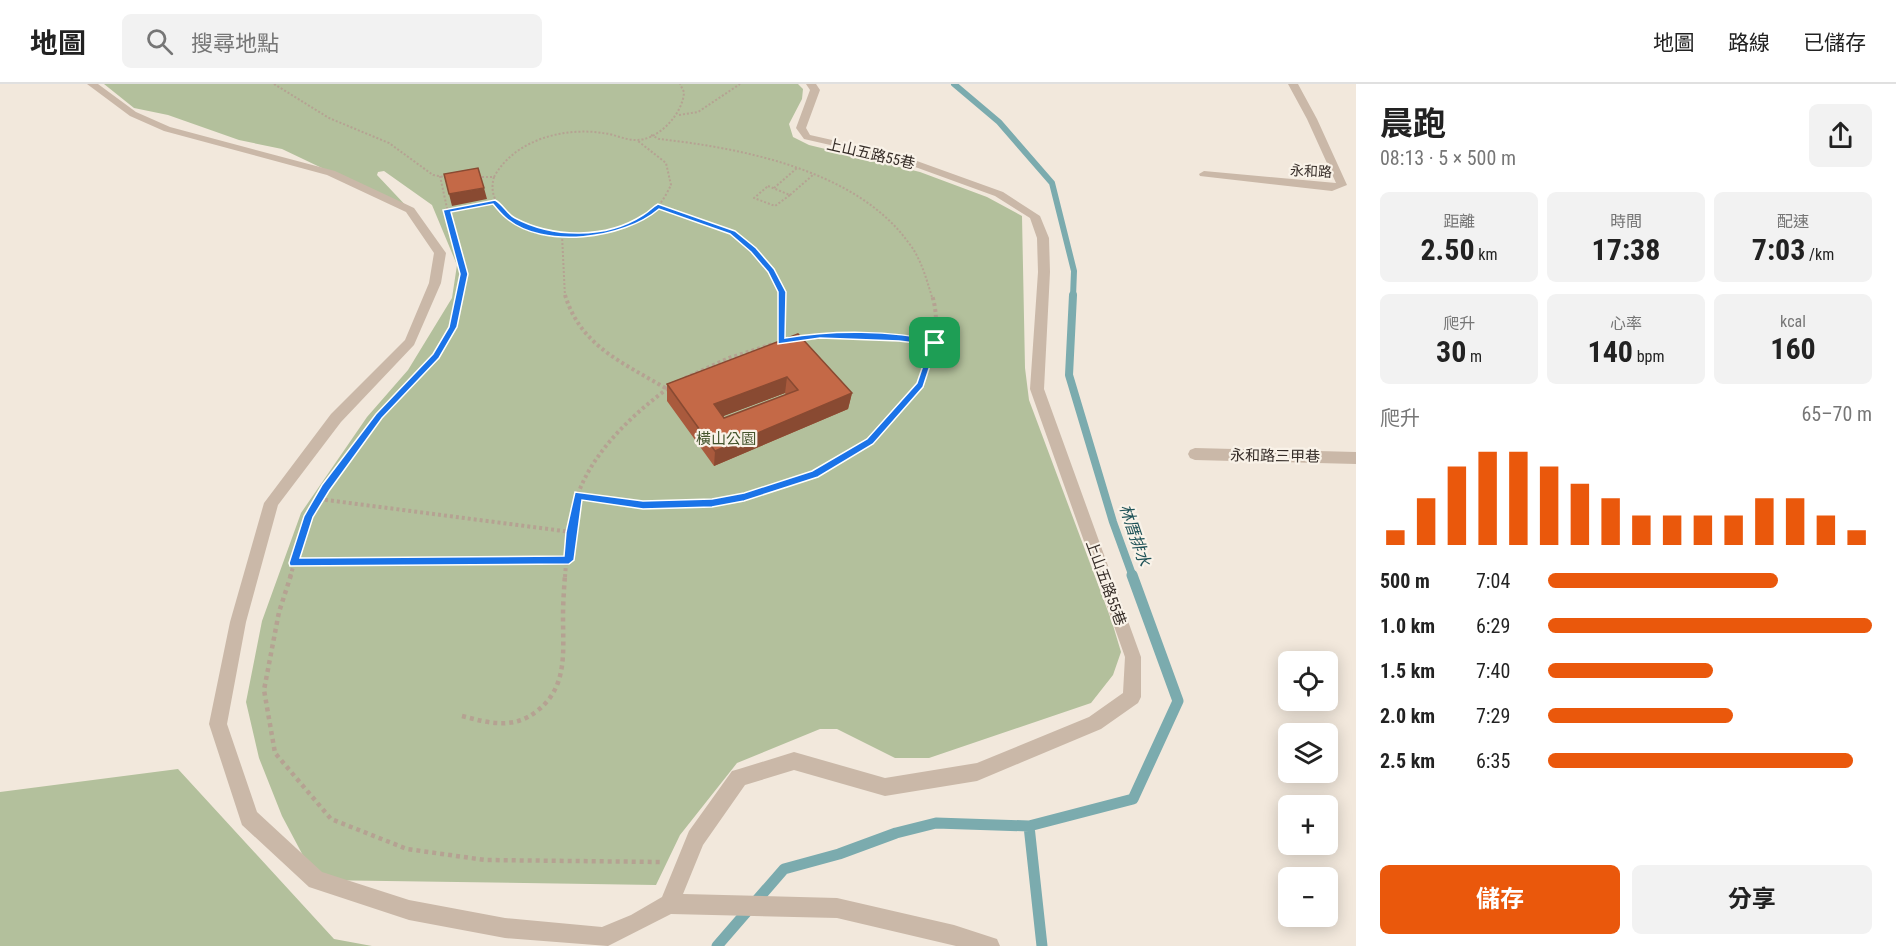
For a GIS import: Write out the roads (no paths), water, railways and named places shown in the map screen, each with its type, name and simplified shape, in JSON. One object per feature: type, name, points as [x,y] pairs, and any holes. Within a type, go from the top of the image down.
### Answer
[{"type":"street","points":[[92,84],[134,114],[167,129],[331,173],[410,210],[440,253],[435,283],[410,342],[336,418],[271,503],[238,622],[218,724],[249,818],[316,880],[409,910],[505,928],[599,942],[669,904],[837,908],[954,935],[990,946]]},
{"type":"street","name":"上山五路55巷","points":[[669,904],[682,877],[685,862],[696,837],[739,778],[794,761],[885,787],[977,772],[1095,723],[1132,697],[1133,657],[1037,389],[1044,272],[1043,238],[1035,216],[999,194],[899,158],[807,137],[801,128],[815,90],[811,84]]},
{"type":"street","name":"永和路","points":[[1204,174],[1332,188],[1342,185],[1312,119],[1293,84]]},
{"type":"street","name":"永和路三甲巷","points":[[1195,454],[1356,458]]},
{"type":"waterway","name":"林厝排水","points":[[954,84],[999,122],[1052,183],[1074,271],[1073,297]]},
{"type":"waterway","name":"林厝排水","points":[[1073,295],[1069,375],[1113,522],[1133,577]]},
{"type":"waterway","name":"林厝排水","points":[[1029,826],[1133,799],[1178,701],[1132,575]]},
{"type":"waterway","points":[[717,946],[784,869],[839,854],[896,833],[936,823],[1029,826]]},
{"type":"waterway","name":"林厝排水","points":[[1029,826],[1042,946]]},
{"type":"park label","name":"橫山公園","points":[[726,439]]}]
